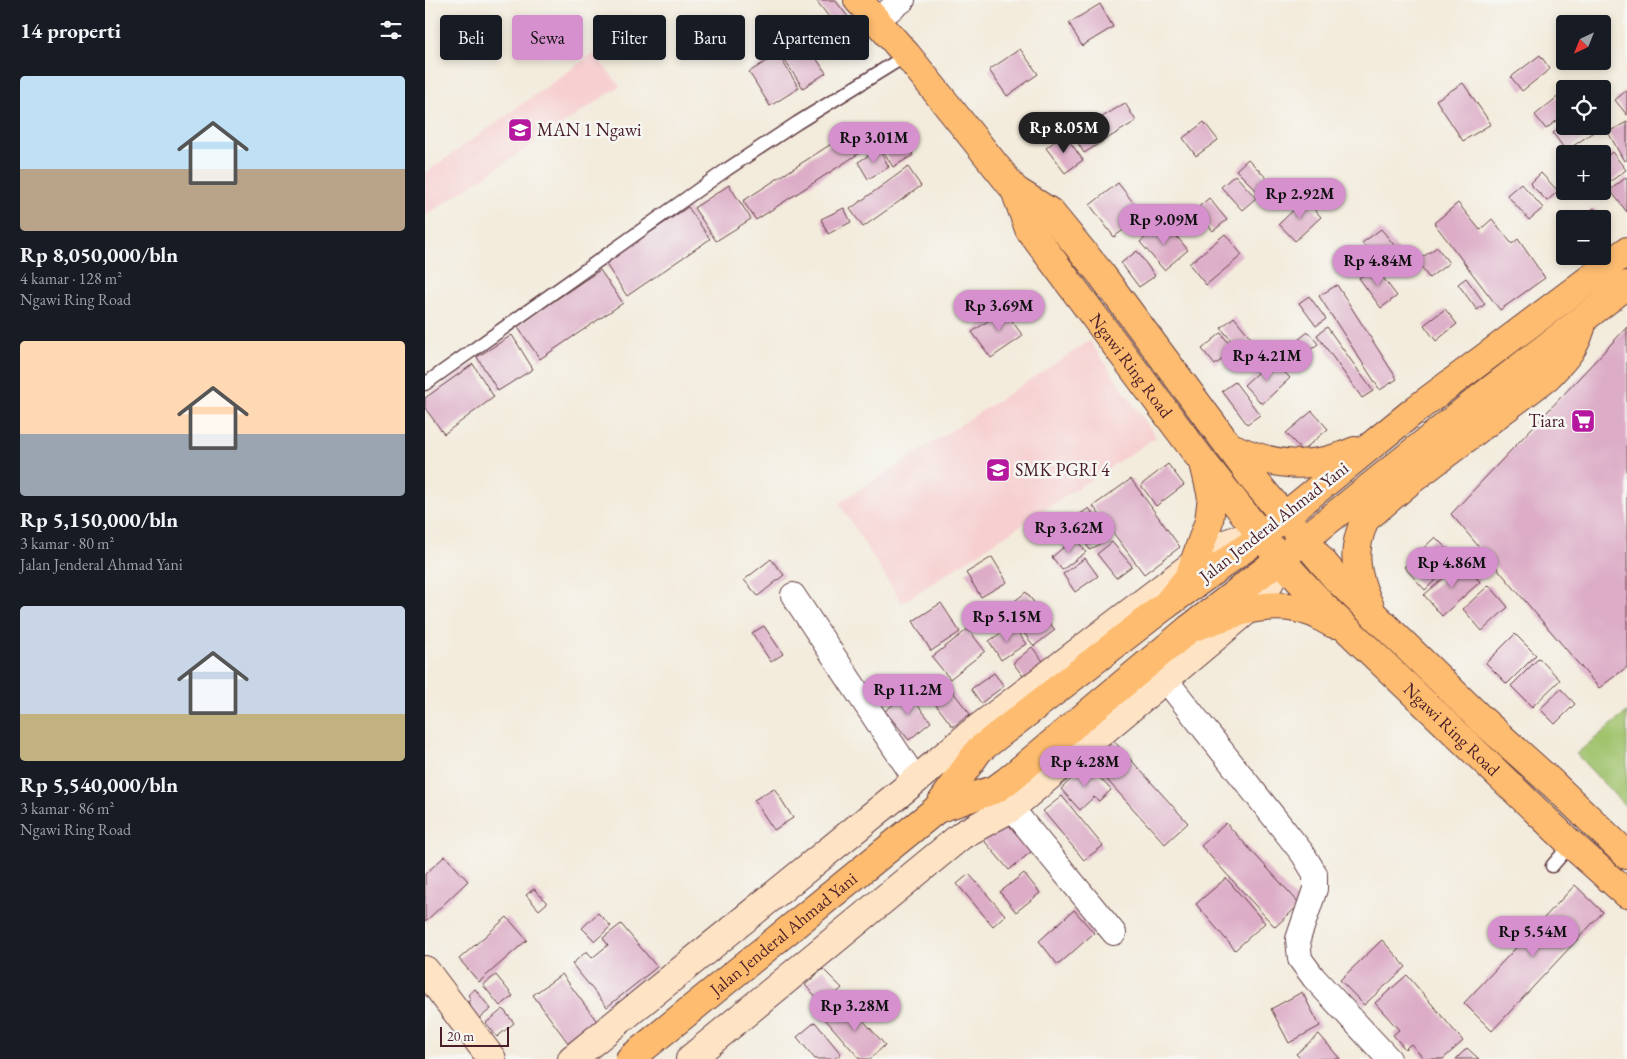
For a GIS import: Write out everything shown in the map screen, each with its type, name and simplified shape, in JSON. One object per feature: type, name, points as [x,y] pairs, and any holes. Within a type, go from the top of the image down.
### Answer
[{"type":"main road","name":"Ngawi Ring Road","points":[[867,10],[907,55],[1015,190],[1029,229],[1203,462],[1280,559],[1316,599],[1571,844],[1627,894]]},
{"type":"main road","name":"Ngawi Ring Road","points":[[1015,190],[1051,212],[1101,274],[1227,446],[1304,541],[1348,591],[1372,612],[1481,720],[1552,783],[1627,855]]},
{"type":"main road","name":"Jalan Jenderal Ahmad Yani","points":[[630,1059],[937,809],[979,750],[1166,605],[1262,536],[1467,370],[1627,251]]},
{"type":"main road","name":"Jalan Jenderal Ahmad Yani","points":[[937,809],[1003,798],[1007,781],[1189,629],[1304,541],[1483,396],[1627,285]]},
{"type":"main road","points":[[1364,520],[1410,482],[1548,376],[1567,356],[1579,337],[1583,318]]},
{"type":"main road","points":[[1227,446],[1275,463],[1312,464],[1347,454],[1380,440]]},
{"type":"main road","points":[[1166,605],[1186,581],[1195,563],[1209,521],[1212,496],[1203,462]]},
{"type":"main road","points":[[1372,612],[1360,586],[1356,565],[1357,544],[1364,520],[1375,498],[1398,465]]},
{"type":"main road","points":[[1189,629],[1262,606],[1289,607],[1312,613],[1351,632]]},
{"type":"street","points":[[867,10],[903,0]]},
{"type":"street","points":[[572,1059],[968,736],[1212,550],[1227,542],[1243,537],[1262,536]]},
{"type":"street","points":[[690,1059],[962,835],[1003,798],[1165,679],[1257,602],[1267,588],[1280,559]]},
{"type":"street","points":[[793,596],[915,780]]},
{"type":"street","points":[[1165,679],[1303,854],[1315,874],[1315,889],[1298,939],[1300,959],[1314,978],[1389,1059]]},
{"type":"street","points":[[1003,798],[1114,933]]},
{"type":"street","points":[[425,970],[492,1059]]},
{"type":"lane","points":[[425,384],[726,170],[797,123],[907,55]]},
{"type":"lane","points":[[1552,866],[1571,844]]},
{"type":"shaded area","name":"MAN 1 Ngawi","points":[[593,54],[593,60],[600,60],[620,86],[425,216],[425,173]]},
{"type":"shaded area","name":"SMK PGRI 4","points":[[1090,341],[1156,437],[902,603],[839,503]]},
{"type":"green space","points":[[1627,712],[1627,808],[1576,754]]},
{"type":"building","points":[[816,0],[835,0],[847,15],[827,15]]},
{"type":"building","points":[[1100,4],[1113,27],[1082,46],[1069,23]]},
{"type":"building","points":[[1020,49],[1038,74],[1007,96],[989,70]]},
{"type":"building","points":[[1540,55],[1550,69],[1522,91],[1511,77]]},
{"type":"building","points":[[768,60],[782,60],[799,88],[770,106],[749,72]]},
{"type":"building","points":[[784,60],[817,60],[826,73],[803,88]]},
{"type":"building","points":[[1463,83],[1491,124],[1463,141],[1436,100]]},
{"type":"building","points":[[1627,90],[1627,115],[1615,100]]},
{"type":"building","points":[[1556,98],[1556,121],[1546,129],[1535,115]]},
{"type":"building","points":[[1125,103],[1136,121],[1084,153],[1073,135]]},
{"type":"building","points":[[1204,122],[1218,140],[1196,156],[1183,138]]},
{"type":"building","points":[[1627,122],[1627,160],[1624,161],[1610,135],[1611,130]]},
{"type":"building","points":[[859,126],[872,145],[756,220],[743,201]]},
{"type":"building","points":[[1556,131],[1556,135],[1589,135],[1575,145],[1562,145],[1553,133]]},
{"type":"building","points":[[1064,134],[1083,160],[1065,173],[1046,148]]},
{"type":"building","points":[[902,137],[913,155],[893,167],[882,149]]},
{"type":"building","points":[[879,149],[889,167],[868,179],[858,162]]},
{"type":"building","points":[[1611,153],[1626,170],[1611,181]]},
{"type":"building","points":[[1248,159],[1278,190],[1267,201],[1236,170]]},
{"type":"building","points":[[908,167],[921,186],[863,227],[850,209]]},
{"type":"building","points":[[1541,173],[1556,189],[1556,193],[1547,201],[1530,184]]},
{"type":"building","points":[[1235,175],[1256,198],[1242,210],[1221,187]]},
{"type":"building","points":[[1627,177],[1627,212],[1611,191],[1611,189]]},
{"type":"building","points":[[1118,183],[1143,215],[1114,237],[1090,205]]},
{"type":"building","points":[[1521,183],[1543,208],[1529,220],[1507,195]]},
{"type":"building","points":[[729,185],[751,219],[716,241],[694,208]]},
{"type":"building","points":[[1209,198],[1227,220],[1213,231],[1195,210]]},
{"type":"building","points":[[1305,199],[1321,217],[1295,241],[1279,224]]},
{"type":"building","points":[[1458,203],[1480,230],[1492,219],[1512,244],[1518,239],[1545,278],[1500,310],[1434,223]]},
{"type":"building","points":[[688,207],[710,239],[627,296],[605,263]]},
{"type":"building","points":[[844,208],[851,222],[828,234],[821,219]]},
{"type":"building","points":[[1164,221],[1188,250],[1164,270],[1140,242]]},
{"type":"building","points":[[1381,229],[1400,252],[1381,267],[1362,243]]},
{"type":"building","points":[[1225,234],[1242,255],[1206,285],[1189,264]]},
{"type":"building","points":[[1437,247],[1449,263],[1429,278],[1417,261]]},
{"type":"building","points":[[1137,251],[1155,276],[1139,287],[1121,263]]},
{"type":"building","points":[[1375,267],[1397,296],[1381,308],[1359,278]]},
{"type":"building","points":[[600,270],[623,303],[540,359],[517,326]]},
{"type":"building","points":[[1466,278],[1485,304],[1477,310],[1458,284]]},
{"type":"building","points":[[1337,285],[1397,379],[1380,390],[1319,296]]},
{"type":"building","points":[[1309,296],[1326,319],[1316,326],[1299,303]]},
{"type":"building","points":[[1011,305],[1019,316],[1012,321],[1023,336],[991,358],[972,332]]},
{"type":"building","points":[[1445,309],[1457,324],[1436,341],[1424,325]]},
{"type":"building","points":[[1234,317],[1251,338],[1238,349],[1221,328]]},
{"type":"building","points":[[1327,327],[1373,391],[1362,398],[1317,335]]},
{"type":"building","name":"Tiara","points":[[1627,327],[1627,667],[1599,688],[1451,514]]},
{"type":"building","points":[[1308,332],[1318,344],[1297,360],[1288,348]]},
{"type":"building","points":[[1221,333],[1234,350],[1215,365],[1202,349]]},
{"type":"building","points":[[512,335],[533,369],[498,391],[477,357]]},
{"type":"building","points":[[1272,359],[1290,378],[1262,404],[1244,385]]},
{"type":"building","points":[[473,364],[494,397],[444,434],[425,408],[425,398]]},
{"type":"building","points":[[1235,382],[1260,415],[1247,424],[1222,391]]},
{"type":"building","points":[[1312,411],[1328,429],[1302,451],[1286,433]]},
{"type":"building","points":[[1168,464],[1184,485],[1156,506],[1141,485]]},
{"type":"building","points":[[1131,479],[1180,547],[1144,574],[1093,506]]},
{"type":"building","points":[[1089,508],[1109,538],[1090,550],[1070,521]]},
{"type":"building","points":[[1435,537],[1457,559],[1425,590],[1404,567]]},
{"type":"building","points":[[1075,538],[1086,552],[1062,570],[1052,557]]},
{"type":"building","points":[[1112,542],[1132,566],[1116,578],[1097,554]]},
{"type":"building","points":[[992,557],[1007,582],[981,597],[966,573]]},
{"type":"building","points":[[1085,558],[1098,576],[1075,592],[1063,574]]},
{"type":"building","points":[[771,559],[784,575],[758,596],[744,580]]},
{"type":"building","points":[[1462,562],[1480,582],[1442,616],[1424,595]]},
{"type":"building","points":[[1489,585],[1508,607],[1482,631],[1463,609]]},
{"type":"building","points":[[1026,592],[1055,630],[1034,646],[1005,609]]},
{"type":"building","points":[[941,603],[960,632],[931,651],[913,621]]},
{"type":"building","points":[[1013,625],[1026,644],[1001,660],[989,641]]},
{"type":"building","points":[[764,626],[783,654],[771,662],[752,633]]},
{"type":"building","points":[[968,629],[985,651],[950,679],[932,657]]},
{"type":"building","points":[[1515,634],[1536,655],[1507,684],[1486,663]]},
{"type":"building","points":[[1032,647],[1046,665],[1026,680],[1013,663]]},
{"type":"building","points":[[1539,658],[1560,680],[1532,707],[1511,686]]},
{"type":"building","points":[[994,673],[1004,686],[981,703],[971,689]]},
{"type":"building","points":[[940,675],[970,714],[953,727],[923,688]]},
{"type":"building","points":[[1561,689],[1575,704],[1555,724],[1540,709]]},
{"type":"building","points":[[908,693],[931,722],[909,740],[885,711]]},
{"type":"building","points":[[1113,740],[1188,823],[1165,844],[1090,761]]},
{"type":"building","points":[[1087,764],[1111,790],[1099,801],[1094,797],[1080,810],[1061,789]]},
{"type":"building","points":[[774,788],[793,818],[774,830],[754,800]]},
{"type":"building","points":[[1062,796],[1103,846],[1084,860],[1043,811]]},
{"type":"building","points":[[1002,817],[1032,851],[1009,870],[980,836]]},
{"type":"building","points":[[1226,823],[1300,904],[1275,927],[1201,846]]},
{"type":"building","points":[[445,856],[468,881],[425,922],[425,874]]},
{"type":"building","points":[[1024,873],[1040,893],[1016,912],[1000,892]]},
{"type":"building","points":[[969,874],[1005,915],[993,926],[957,884]]},
{"type":"building","points":[[1226,878],[1265,923],[1235,950],[1196,904]]},
{"type":"building","points":[[1575,885],[1603,912],[1492,1031],[1464,1003]]},
{"type":"building","points":[[534,889],[547,903],[539,910],[526,895]]},
{"type":"building","points":[[1074,910],[1094,933],[1058,965],[1039,941]]},
{"type":"building","points":[[598,913],[611,926],[595,941],[582,928]]},
{"type":"building","points":[[507,917],[527,940],[479,982],[459,959]]},
{"type":"building","points":[[621,924],[657,967],[607,1007],[572,964],[587,951],[592,958],[608,945],[603,938]]},
{"type":"building","points":[[1382,940],[1406,967],[1364,1005],[1340,980]]},
{"type":"building","points":[[823,969],[842,988],[824,1005],[805,985]]},
{"type":"building","points":[[562,974],[604,1031],[574,1051],[533,995]]},
{"type":"building","points":[[496,975],[513,996],[500,1006],[483,985]]},
{"type":"building","points":[[1407,975],[1463,1041],[1443,1059],[1424,1059],[1411,1044],[1405,1049],[1393,1035],[1399,1030],[1375,1003]]},
{"type":"building","points":[[475,989],[491,1009],[478,1019],[469,1008],[471,1006],[468,1002],[471,999],[468,995]]},
{"type":"building","points":[[1302,992],[1320,1026],[1289,1043],[1271,1009]]},
{"type":"building","points":[[846,1001],[885,1045],[870,1059],[860,1059],[825,1019]]},
{"type":"building","points":[[503,1009],[514,1023],[497,1037],[486,1023]]},
{"type":"building","points":[[815,1022],[841,1054],[834,1059],[815,1059],[797,1037]]},
{"type":"building","points":[[1319,1034],[1340,1059],[1301,1059],[1296,1054]]},
{"type":"building","points":[[1467,1048],[1479,1059],[1456,1059]]},
{"type":"place","name":"MAN 1 Ngawi","points":[[520,130]]},
{"type":"place","name":"Tiara","points":[[1583,421]]},
{"type":"place","name":"SMK PGRI 4","points":[[998,470]]}]
